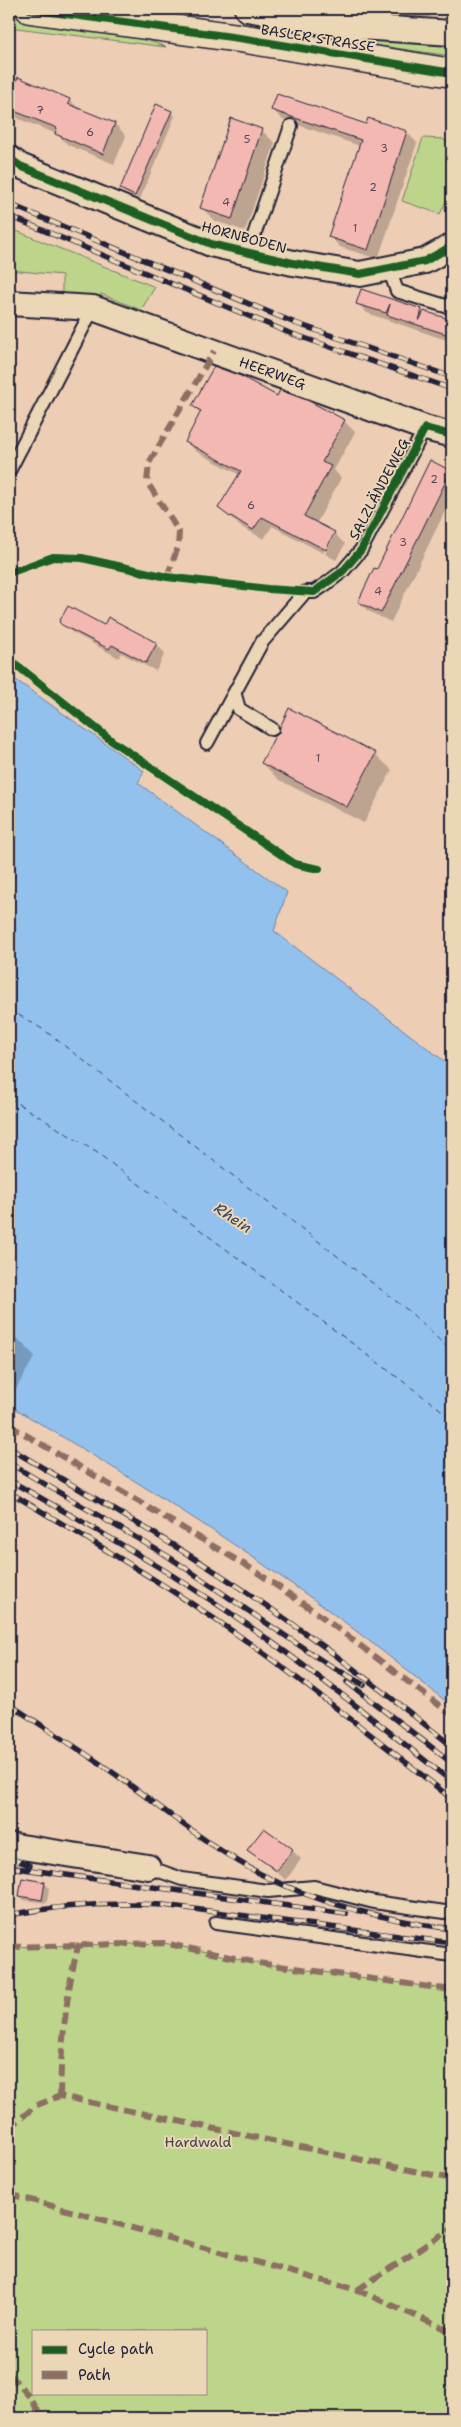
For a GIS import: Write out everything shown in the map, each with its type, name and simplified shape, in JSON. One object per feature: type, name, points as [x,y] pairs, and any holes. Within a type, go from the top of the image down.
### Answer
[{"type":"main road","name":"BASLER STRASSE","points":[[30,9],[246,39],[452,73]]},
{"type":"street","points":[[247,9],[345,18],[452,33]]},
{"type":"street","name":"HORNBODEN","points":[[9,158],[20,166],[211,244],[248,252],[360,274],[426,261],[452,246]]},
{"type":"street","name":"HEERWEG","points":[[9,303],[93,308],[425,428],[452,436]]},
{"type":"street","points":[[9,1845],[148,1867]]},
{"type":"lane","points":[[248,252],[291,126]]},
{"type":"lane","points":[[389,269],[397,291],[452,308]]},
{"type":"lane","points":[[9,471],[93,308]]},
{"type":"lane","name":"SALZLÄNDEWEG","points":[[207,743],[235,695],[262,642],[305,592],[314,592],[326,584],[343,571],[361,550],[425,428]]},
{"type":"lane","points":[[235,695],[239,708],[272,729]]},
{"type":"lane","points":[[148,1867],[192,1880],[268,1891],[314,1887],[374,1902],[452,1913]]},
{"type":"lane","points":[[216,1923],[452,1955]]},
{"type":"green space","points":[[9,17],[142,38],[166,47],[9,27]]},
{"type":"green space","points":[[332,33],[452,39],[452,56],[331,39]]},
{"type":"green space","points":[[423,138],[443,139],[452,146],[452,189],[440,214],[402,201]]},
{"type":"green space","points":[[9,228],[155,287],[141,310],[101,294],[99,301],[62,294],[62,275],[9,270]]},
{"type":"green space","name":"Hardwald","points":[[164,1943],[258,1963],[452,1990],[452,2418],[9,2418],[9,1947]]},
{"type":"water","name":"Rhein","points":[[9,675],[144,771],[138,783],[287,892],[274,931],[452,1067],[452,1706],[354,1629],[223,1537],[153,1492],[9,1405]]},
{"type":"building","points":[[18,77],[70,99],[68,104],[115,123],[103,154],[55,134],[57,128],[9,109],[9,100]]},
{"type":"building","points":[[277,94],[366,124],[368,118],[407,131],[368,250],[328,237],[361,140],[271,110]]},
{"type":"building","points":[[156,104],[172,111],[135,196],[120,189]]},
{"type":"building","points":[[231,118],[262,129],[232,219],[200,208]]},
{"type":"building","points":[[361,289],[422,309],[419,321],[424,311],[452,320],[452,336],[387,315],[390,304],[386,313],[356,304]]},
{"type":"building","points":[[214,366],[241,376],[277,396],[280,390],[309,401],[345,420],[322,462],[331,466],[304,516],[335,532],[326,550],[262,517],[253,530],[218,508],[241,471],[185,442],[201,411],[192,406]]},
{"type":"building","points":[[430,460],[451,471],[381,613],[358,602],[374,568],[377,569]]},
{"type":"building","points":[[68,606],[104,625],[108,617],[157,643],[146,663],[112,645],[109,649],[62,625],[59,622]]},
{"type":"building","points":[[289,708],[376,753],[347,807],[261,763],[275,736],[279,733]]},
{"type":"building","points":[[264,1828],[293,1849],[277,1871],[247,1850]]},
{"type":"building","points":[[22,1878],[45,1882],[42,1900],[19,1896]]},
{"type":"ferry route","points":[[9,1009],[44,1030],[410,1312],[452,1352]]},
{"type":"ferry route","points":[[9,1098],[96,1152],[452,1418]]},
{"type":"railway","points":[[9,204],[295,323],[452,377]]},
{"type":"railway","points":[[9,216],[287,332],[452,389]]},
{"type":"railway","points":[[9,1448],[166,1541],[258,1600],[332,1653],[452,1746]]},
{"type":"railway","points":[[9,1463],[169,1557],[324,1662],[364,1685]]},
{"type":"railway","points":[[9,1480],[156,1565],[242,1621],[322,1679],[452,1782]]},
{"type":"railway","points":[[9,1492],[153,1579],[238,1635],[452,1799]]},
{"type":"railway","points":[[347,1682],[452,1763]]},
{"type":"railway","points":[[9,1704],[112,1772],[217,1848],[255,1871],[292,1889],[328,1902],[382,1917],[420,1924]]},
{"type":"railway","points":[[9,1858],[30,1865]]},
{"type":"railway","points":[[9,1867],[346,1914]]},
{"type":"railway","points":[[9,1915],[86,1905],[163,1905],[452,1943]]},
{"type":"railway","points":[[412,1923],[452,1929]]},
{"type":"marked path","points":[[167,577],[178,547],[179,532],[147,482],[149,463],[214,351]]},
{"type":"marked path","points":[[9,1425],[252,1569],[317,1613],[452,1715]]},
{"type":"marked path","points":[[60,2096],[65,2019],[74,1961],[79,1943]]},
{"type":"marked path","points":[[9,1947],[164,1943],[258,1963],[452,1990]]},
{"type":"marked path","points":[[9,2129],[35,2106],[60,2096],[452,2179]]},
{"type":"marked path","points":[[9,2194],[357,2290],[452,2332]]},
{"type":"marked path","points":[[357,2290],[452,2228]]},
{"type":"marked path","points":[[9,2374],[30,2397],[42,2418]]},
{"type":"marked path","points":[[9,2390],[14,2418]]},
{"type":"cycle path","points":[[30,9],[246,39],[452,73]]},
{"type":"cycle path","points":[[9,158],[20,166],[211,244],[293,263],[360,274],[425,261],[452,246]]},
{"type":"cycle path","points":[[9,573],[53,557],[82,558],[167,577],[268,589],[314,592],[343,571],[361,550],[425,428],[452,435]]},
{"type":"cycle path","points":[[9,659],[112,741],[295,864],[319,869]]}]
